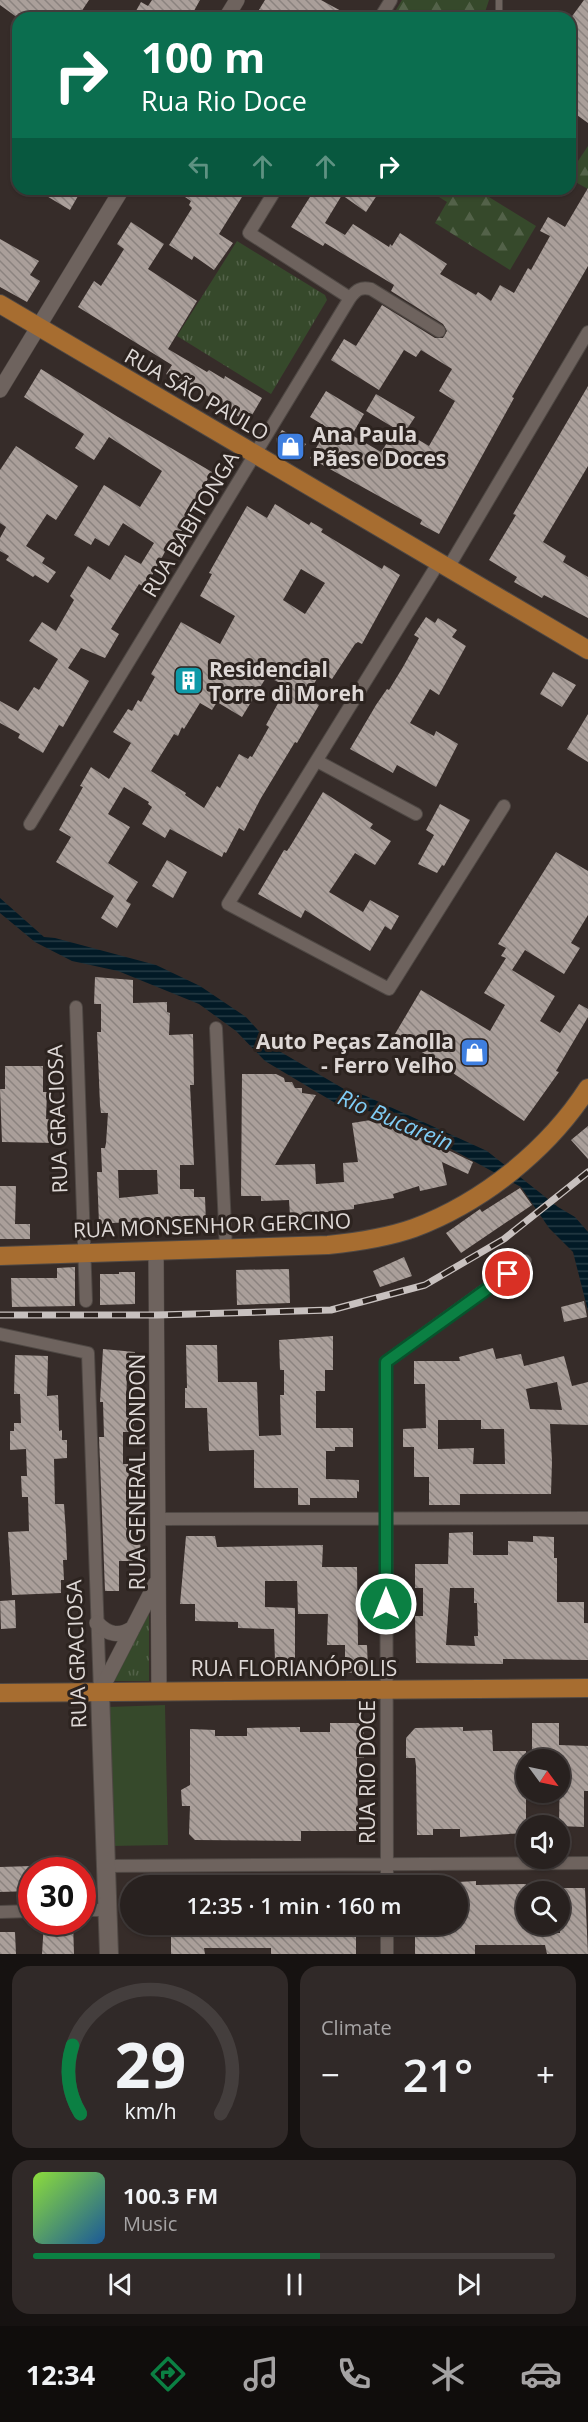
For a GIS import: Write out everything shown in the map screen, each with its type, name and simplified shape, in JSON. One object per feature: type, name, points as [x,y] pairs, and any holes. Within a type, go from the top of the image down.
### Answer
[{"type":"main road","name":"RUA SÃO PAULO","points":[[0,304],[588,650]]},
{"type":"main road","name":"RUA MONSENHOR GERCINO","points":[[0,1256],[328,1245],[360,1242],[414,1228],[442,1216],[492,1186],[523,1162],[562,1122],[588,1088]]},
{"type":"main road","name":"RUA FLORIANÓPOLIS","points":[[0,1693],[588,1688]]},
{"type":"main road","name":"RUA GRACIOSA","points":[[100,1692],[109,1954]]},
{"type":"street","points":[[0,390],[118,195]]},
{"type":"street","points":[[272,195],[249,232],[350,298],[356,290],[371,289],[439,331]]},
{"type":"street","name":"RUA BABITONGA","points":[[30,824],[350,298]]},
{"type":"street","points":[[504,806],[389,989],[228,904],[317,760],[444,565],[588,332]]},
{"type":"street","points":[[317,760],[416,814]]},
{"type":"street","name":"RUA GRACIOSA","points":[[76,1007],[86,1301]]},
{"type":"street","points":[[216,1028],[226,1249]]},
{"type":"street","name":"RUA GENERAL RONDON","points":[[156,1251],[159,1692]]},
{"type":"street","name":"RUA RIO DOCE","points":[[387,1875],[386,1362],[525,1261]]},
{"type":"street","name":"RUA GRACIOSA","points":[[0,1334],[88,1353],[100,1692]]},
{"type":"street","points":[[158,1519],[588,1518]]},
{"type":"street","points":[[100,1692],[159,1576]]},
{"type":"street","points":[[98,1623],[103,1629],[118,1634],[133,1628]]},
{"type":"street","points":[[106,1866],[588,1863]]},
{"type":"street","points":[[96,1910],[107,1910]]},
{"type":"street","points":[[0,1912],[18,1911]]},
{"type":"street","points":[[387,1935],[387,1954]]},
{"type":"green space","points":[[402,0],[489,0],[485,12],[395,12]]},
{"type":"green space","points":[[588,146],[588,189],[576,182],[576,164]]},
{"type":"green space","points":[[436,195],[486,195],[536,226],[510,270],[435,223],[447,202]]},
{"type":"green space","points":[[237,241],[325,295],[327,300],[271,394],[177,336]]},
{"type":"green space","points":[[149,1612],[149,1681],[111,1681]]},
{"type":"green space","points":[[165,1705],[168,1845],[111,1846],[108,1707]]},
{"type":"water","points":[[0,898],[44,937],[156,965],[200,986],[246,1017],[274,1048],[344,1089],[366,1096],[487,1151],[558,1207],[575,1217],[588,1232],[588,1311],[573,1252],[549,1228],[521,1187],[387,1114],[342,1107],[265,1061],[236,1031],[199,1004],[118,971],[72,961],[35,942],[0,913]]},
{"type":"building","points":[[0,0],[89,0],[81,12],[12,14],[0,5]]},
{"type":"building","points":[[152,0],[200,0],[193,12],[135,12],[141,2],[148,6]]},
{"type":"building","points":[[265,0],[321,0],[343,12],[258,12]]},
{"type":"building","points":[[584,0],[588,0],[588,123],[576,114],[575,12]]},
{"type":"building","points":[[588,188],[588,266],[512,397],[514,398],[439,534],[420,524],[422,520],[310,458],[328,428],[310,417],[326,391],[364,414],[352,435],[381,452],[396,429],[366,411],[376,394],[415,417],[405,432],[429,446],[455,401],[439,391],[452,369],[421,350],[416,357],[404,350],[379,390],[331,360],[344,339],[356,346],[382,305],[435,338],[443,338],[447,331],[443,324],[391,291],[394,285],[325,243],[323,246],[291,227],[311,195],[342,195],[325,223],[345,235],[353,224],[389,247],[400,233],[447,264],[440,274],[476,295],[478,292],[491,301],[500,285],[514,293],[528,268],[531,270],[550,236],[540,231],[548,217],[565,227]]},
{"type":"building","points":[[45,195],[79,195],[70,210]]},
{"type":"building","points":[[182,195],[243,195],[219,234],[233,243],[214,270],[194,256],[192,260],[169,245],[192,208],[189,205],[191,201]]},
{"type":"building","points":[[342,195],[377,195],[366,212]]},
{"type":"building","points":[[131,222],[164,244],[148,269],[197,301],[168,349],[207,372],[209,370],[224,379],[225,376],[262,398],[248,422],[214,402],[215,400],[166,374],[172,365],[78,307],[94,281],[101,286],[124,249],[117,244]]},
{"type":"building","points":[[0,239],[39,261],[30,275],[40,281],[27,302],[0,287]]},
{"type":"building","points":[[41,369],[212,472],[195,500],[199,502],[181,532],[185,534],[173,554],[166,550],[145,588],[139,584],[111,629],[119,634],[105,658],[81,648],[68,668],[89,681],[63,727],[59,725],[43,753],[18,738],[20,734],[0,723],[0,701],[18,711],[34,687],[39,690],[58,659],[29,641],[42,622],[56,631],[74,600],[70,596],[88,566],[110,580],[125,555],[141,564],[154,543],[123,523],[109,546],[95,538],[91,545],[74,535],[104,485],[140,507],[162,471],[109,437],[94,460],[75,448],[84,434],[24,397]]},
{"type":"building","points":[[588,386],[588,466],[543,542],[566,556],[563,562],[588,577],[588,618],[544,595],[542,598],[514,582],[517,577],[489,560],[516,515],[513,514]]},
{"type":"building","name":"Ana Paula Pães e Doces","points":[[282,430],[306,444],[296,459],[278,448],[276,439]]},
{"type":"building","points":[[16,446],[78,486],[56,520],[47,514],[26,546],[45,558],[42,563],[56,572],[48,583],[35,575],[33,577],[6,560],[9,556],[0,551],[0,538],[6,527],[0,523],[0,470]]},
{"type":"building","points":[[275,504],[309,525],[311,522],[323,529],[321,532],[382,569],[384,565],[400,575],[362,644],[358,642],[355,644],[332,679],[321,672],[306,697],[319,705],[261,798],[244,831],[239,828],[222,857],[170,829],[165,838],[142,824],[152,807],[148,804],[149,802],[124,787],[108,814],[130,827],[108,863],[138,882],[126,901],[131,904],[117,928],[101,918],[114,896],[56,862],[71,837],[59,830],[83,787],[80,786],[91,767],[109,779],[131,743],[113,732],[128,709],[132,711],[138,700],[141,702],[155,677],[151,674],[181,622],[220,644],[235,616],[200,596],[212,574],[209,573],[247,506],[267,518]],"holes":[[[301,569],[325,583],[305,614],[283,600]],[[267,676],[287,687],[266,725],[269,727],[252,757],[248,759],[239,754],[220,788],[217,786],[204,808],[185,795],[186,793],[151,771],[174,734],[178,736],[182,727],[184,729],[200,703],[212,710],[217,702],[242,717]]]},
{"type":"building","points":[[426,617],[435,623],[438,618],[457,630],[452,637],[466,646],[439,695],[430,689],[410,723],[434,736],[436,731],[458,744],[436,787],[397,765],[393,773],[350,749],[376,705],[387,689],[389,690],[403,667],[419,638],[414,635]]},
{"type":"building","points":[[553,672],[576,685],[562,707],[540,694]]},
{"type":"building","points":[[588,714],[588,762],[567,749]]},
{"type":"building","points":[[323,792],[373,824],[370,828],[391,841],[375,865],[355,853],[329,892],[363,912],[370,900],[399,916],[391,930],[385,926],[370,951],[305,910],[301,918],[258,894]]},
{"type":"building","points":[[440,804],[470,820],[444,866],[442,865],[437,873],[418,864],[434,835],[426,830]]},
{"type":"building","points":[[556,852],[588,871],[588,915],[571,943],[580,948],[564,974],[525,950],[512,970],[555,996],[540,1021],[560,1033],[579,1004],[588,1009],[588,1017],[556,1071],[559,1072],[524,1121],[395,1034],[421,990],[490,1031],[505,1005],[484,993],[506,958],[501,956],[506,948],[498,944]]},
{"type":"building","points":[[167,860],[187,872],[173,898],[152,886]]},
{"type":"building","points":[[95,977],[133,980],[133,1003],[167,1002],[167,1012],[170,1013],[169,1035],[193,1034],[194,1085],[190,1085],[194,1165],[180,1165],[180,1189],[194,1189],[194,1197],[205,1197],[206,1223],[200,1228],[172,1225],[172,1219],[99,1224],[97,1172],[102,1172],[101,1148],[105,1148],[106,1143],[108,1113],[101,1113],[100,1105],[97,1032],[101,1032],[101,1004],[94,1004]],"holes":[[[118,1170],[157,1170],[158,1194],[119,1198]]]},
{"type":"building","points":[[5,1066],[43,1066],[43,1092],[47,1092],[46,1119],[57,1120],[56,1143],[2,1142],[0,1089],[5,1089]]},
{"type":"building","points":[[242,1074],[276,1074],[284,1078],[285,1082],[292,1082],[295,1088],[302,1088],[302,1093],[316,1095],[275,1165],[315,1164],[316,1184],[344,1182],[343,1163],[358,1162],[352,1123],[377,1119],[377,1123],[389,1118],[396,1131],[405,1129],[406,1133],[473,1162],[468,1174],[442,1162],[447,1185],[420,1191],[419,1186],[393,1194],[394,1198],[354,1205],[354,1209],[290,1216],[289,1200],[261,1201],[261,1196],[241,1196]]},
{"type":"building","points":[[588,1126],[588,1159],[571,1140]]},
{"type":"building","points":[[0,1186],[16,1186],[15,1224],[30,1224],[30,1239],[0,1239]]},
{"type":"building","points":[[520,1188],[532,1205],[461,1253],[446,1233],[480,1209],[482,1212]]},
{"type":"building","points":[[404,1257],[412,1276],[380,1287],[373,1271]]},
{"type":"building","points":[[75,1267],[75,1306],[12,1307],[11,1278],[57,1278],[57,1268]]},
{"type":"building","points":[[289,1269],[290,1303],[237,1305],[236,1270]]},
{"type":"building","points":[[119,1272],[135,1272],[135,1304],[100,1305],[100,1274],[119,1274]]},
{"type":"building","points":[[584,1301],[587,1317],[564,1322],[561,1307]]},
{"type":"building","points":[[333,1336],[333,1370],[325,1370],[325,1391],[316,1391],[316,1428],[353,1428],[353,1447],[335,1447],[335,1451],[326,1451],[326,1479],[359,1480],[359,1492],[357,1491],[357,1498],[310,1498],[310,1505],[298,1505],[298,1488],[254,1488],[254,1450],[209,1451],[207,1408],[185,1408],[186,1345],[217,1345],[218,1382],[257,1382],[259,1436],[281,1435],[280,1395],[284,1395],[284,1370],[280,1370],[279,1340]]},
{"type":"building","points":[[493,1348],[496,1359],[521,1354],[524,1366],[564,1356],[572,1386],[588,1382],[588,1425],[550,1424],[551,1494],[460,1494],[460,1505],[429,1505],[429,1477],[414,1477],[414,1447],[403,1447],[403,1429],[426,1428],[425,1384],[414,1384],[414,1361],[460,1361],[459,1357]],"holes":[[[557,1382],[562,1410],[530,1409],[526,1389]],[[438,1420],[481,1420],[481,1429],[504,1429],[505,1464],[473,1464],[474,1448],[438,1449]]]},
{"type":"building","points":[[103,1349],[135,1352],[135,1372],[127,1372],[126,1412],[134,1412],[134,1432],[123,1432],[123,1464],[128,1464],[132,1534],[140,1534],[141,1561],[119,1561],[119,1591],[105,1591],[99,1437],[104,1437],[103,1402],[100,1402]]},
{"type":"building","points":[[15,1355],[48,1356],[47,1396],[58,1395],[59,1431],[62,1430],[62,1440],[67,1440],[67,1458],[54,1459],[55,1504],[64,1504],[66,1533],[67,1560],[63,1560],[64,1580],[61,1580],[61,1593],[12,1595],[8,1532],[29,1531],[28,1497],[22,1497],[21,1476],[27,1476],[26,1449],[10,1450],[10,1431],[14,1431],[14,1423],[21,1423],[20,1394],[14,1394]]},
{"type":"building","points":[[473,1532],[473,1555],[508,1555],[508,1541],[533,1542],[533,1536],[554,1537],[554,1558],[557,1558],[557,1602],[584,1602],[584,1623],[588,1623],[588,1660],[503,1659],[503,1664],[416,1663],[415,1616],[423,1616],[423,1588],[415,1588],[415,1564],[448,1564],[449,1533]],"holes":[[[450,1588],[474,1588],[478,1636],[474,1636],[475,1646],[446,1645]]]},
{"type":"building","points":[[186,1536],[215,1536],[217,1547],[323,1545],[322,1567],[357,1567],[358,1645],[367,1645],[368,1669],[365,1669],[365,1672],[345,1673],[345,1645],[327,1645],[328,1614],[298,1614],[297,1581],[265,1581],[265,1607],[295,1608],[295,1661],[275,1661],[274,1629],[238,1628],[238,1622],[195,1621],[195,1604],[180,1604]]},
{"type":"building","points":[[15,1600],[16,1628],[1,1629],[0,1601]]},
{"type":"building","points":[[330,1723],[359,1723],[364,1729],[364,1758],[357,1758],[358,1831],[301,1831],[301,1841],[195,1840],[189,1834],[190,1806],[182,1806],[181,1790],[190,1785],[190,1729],[215,1730],[215,1736],[247,1736],[247,1728],[300,1727],[300,1732],[330,1732]]},
{"type":"building","points":[[532,1723],[559,1723],[559,1745],[588,1746],[588,1791],[584,1791],[584,1827],[570,1826],[570,1815],[559,1815],[559,1803],[570,1803],[570,1749],[532,1749]]},
{"type":"building","points":[[463,1727],[463,1731],[492,1730],[493,1751],[516,1751],[516,1803],[526,1803],[526,1815],[516,1815],[516,1834],[460,1837],[460,1829],[433,1829],[433,1835],[417,1835],[415,1758],[406,1758],[406,1738],[415,1728]]},
{"type":"building","points":[[18,1866],[18,1891],[0,1892],[0,1867]]},
{"type":"building","points":[[468,1881],[476,1881],[476,1885],[516,1884],[516,1935],[570,1935],[570,1888],[585,1888],[588,1954],[547,1954],[545,1945],[475,1945],[475,1954],[415,1954],[417,1935],[468,1935]]},
{"type":"building","points":[[0,1932],[15,1932],[16,1954],[0,1954]]},
{"type":"building","points":[[43,1935],[73,1935],[74,1954],[42,1954]]},
{"type":"building","points":[[171,1935],[356,1935],[356,1954],[271,1954],[271,1948],[204,1948],[205,1954],[171,1954]]},
{"type":"railway","points":[[0,1315],[157,1315],[331,1310],[425,1285],[504,1239],[588,1172]]},
{"type":"place","name":"Ana Paula Pães e Doces","points":[[291,446]]},
{"type":"place","name":"Residencial Torre di Moreh","points":[[188,681]]},
{"type":"place","name":"Auto Peças Zanolla - Ferro Velho","points":[[475,1053]]},
{"type":"route","points":[[386,1604],[386,1362],[508,1274]]},
{"type":"water label","name":"Rio Bucarein","points":[[396,1119]]}]
